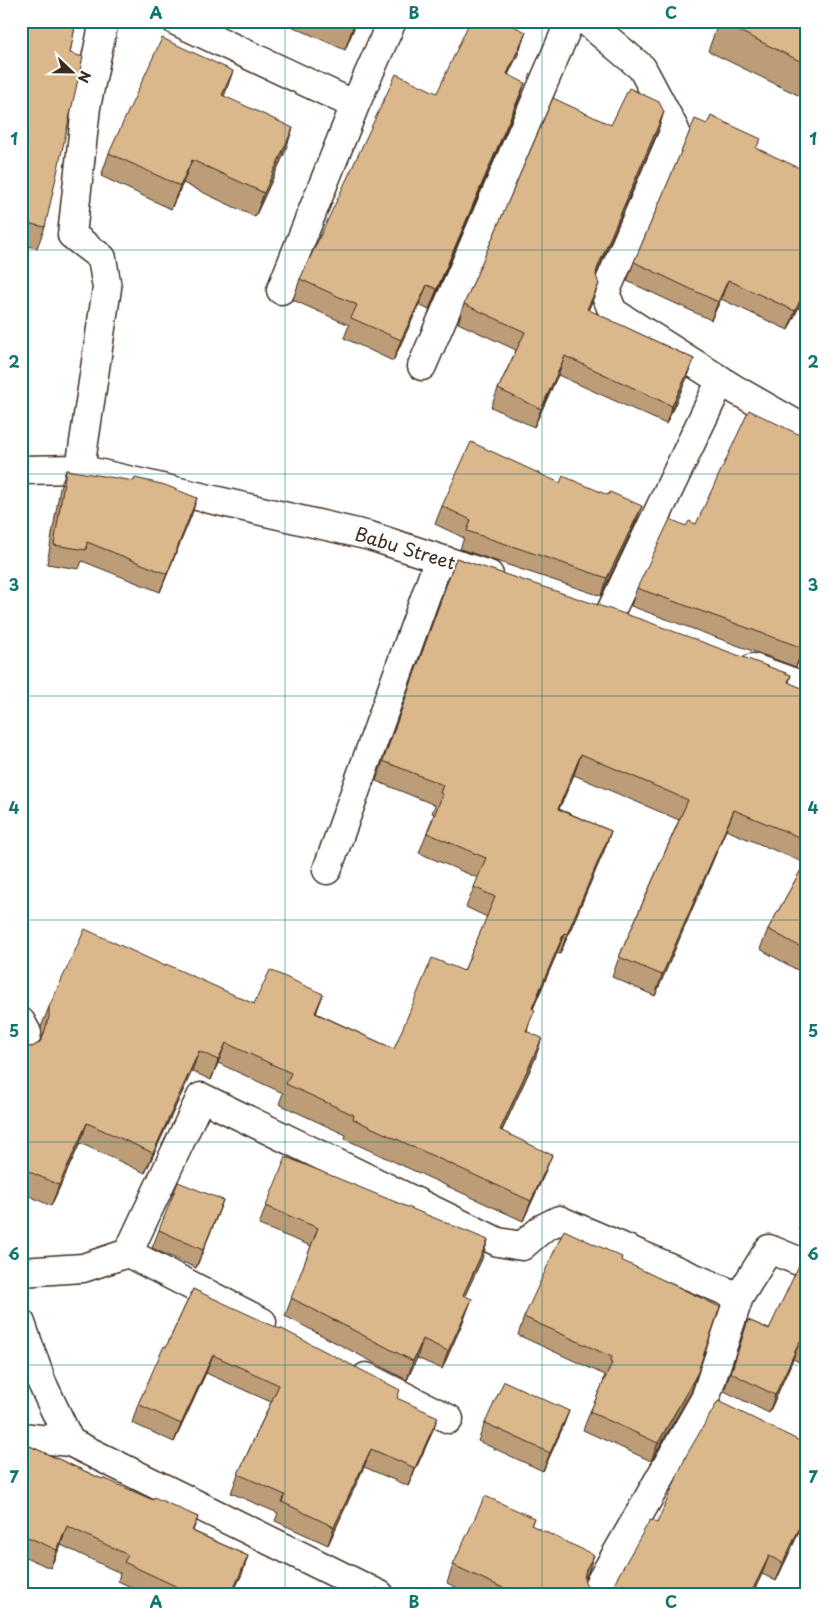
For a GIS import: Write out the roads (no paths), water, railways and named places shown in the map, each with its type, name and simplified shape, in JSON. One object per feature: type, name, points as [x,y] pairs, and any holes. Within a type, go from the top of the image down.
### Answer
[{"type":"street","points":[[80,470],[108,288],[102,258],[72,235],[86,107],[104,21]]},
{"type":"street","points":[[176,21],[355,104]]},
{"type":"street","points":[[281,290],[355,104],[392,21]]},
{"type":"street","points":[[422,366],[570,21]]},
{"type":"street","points":[[586,21],[642,68],[674,130],[604,293],[613,312],[721,380],[806,430]]},
{"type":"street","points":[[610,616],[721,380]]},
{"type":"street","name":"Babu Street","points":[[21,470],[80,470],[370,536],[514,584]]},
{"type":"street","points":[[326,870],[438,559]]},
{"type":"street","points":[[732,660],[806,687]]},
{"type":"street","points":[[21,1022],[27,1033],[21,1052]]},
{"type":"street","points":[[128,1253],[202,1097],[498,1242],[522,1246],[544,1228],[559,1220],[739,1297]]},
{"type":"street","points":[[593,1595],[705,1399],[739,1297],[769,1249],[806,1264]]},
{"type":"street","points":[[21,1272],[83,1268],[128,1253],[284,1334]]},
{"type":"street","points":[[21,1323],[42,1383],[70,1442]]},
{"type":"street","points":[[345,1365],[449,1419]]},
{"type":"street","points":[[705,1399],[730,1411]]},
{"type":"street","points":[[21,1437],[70,1442],[380,1595]]}]
